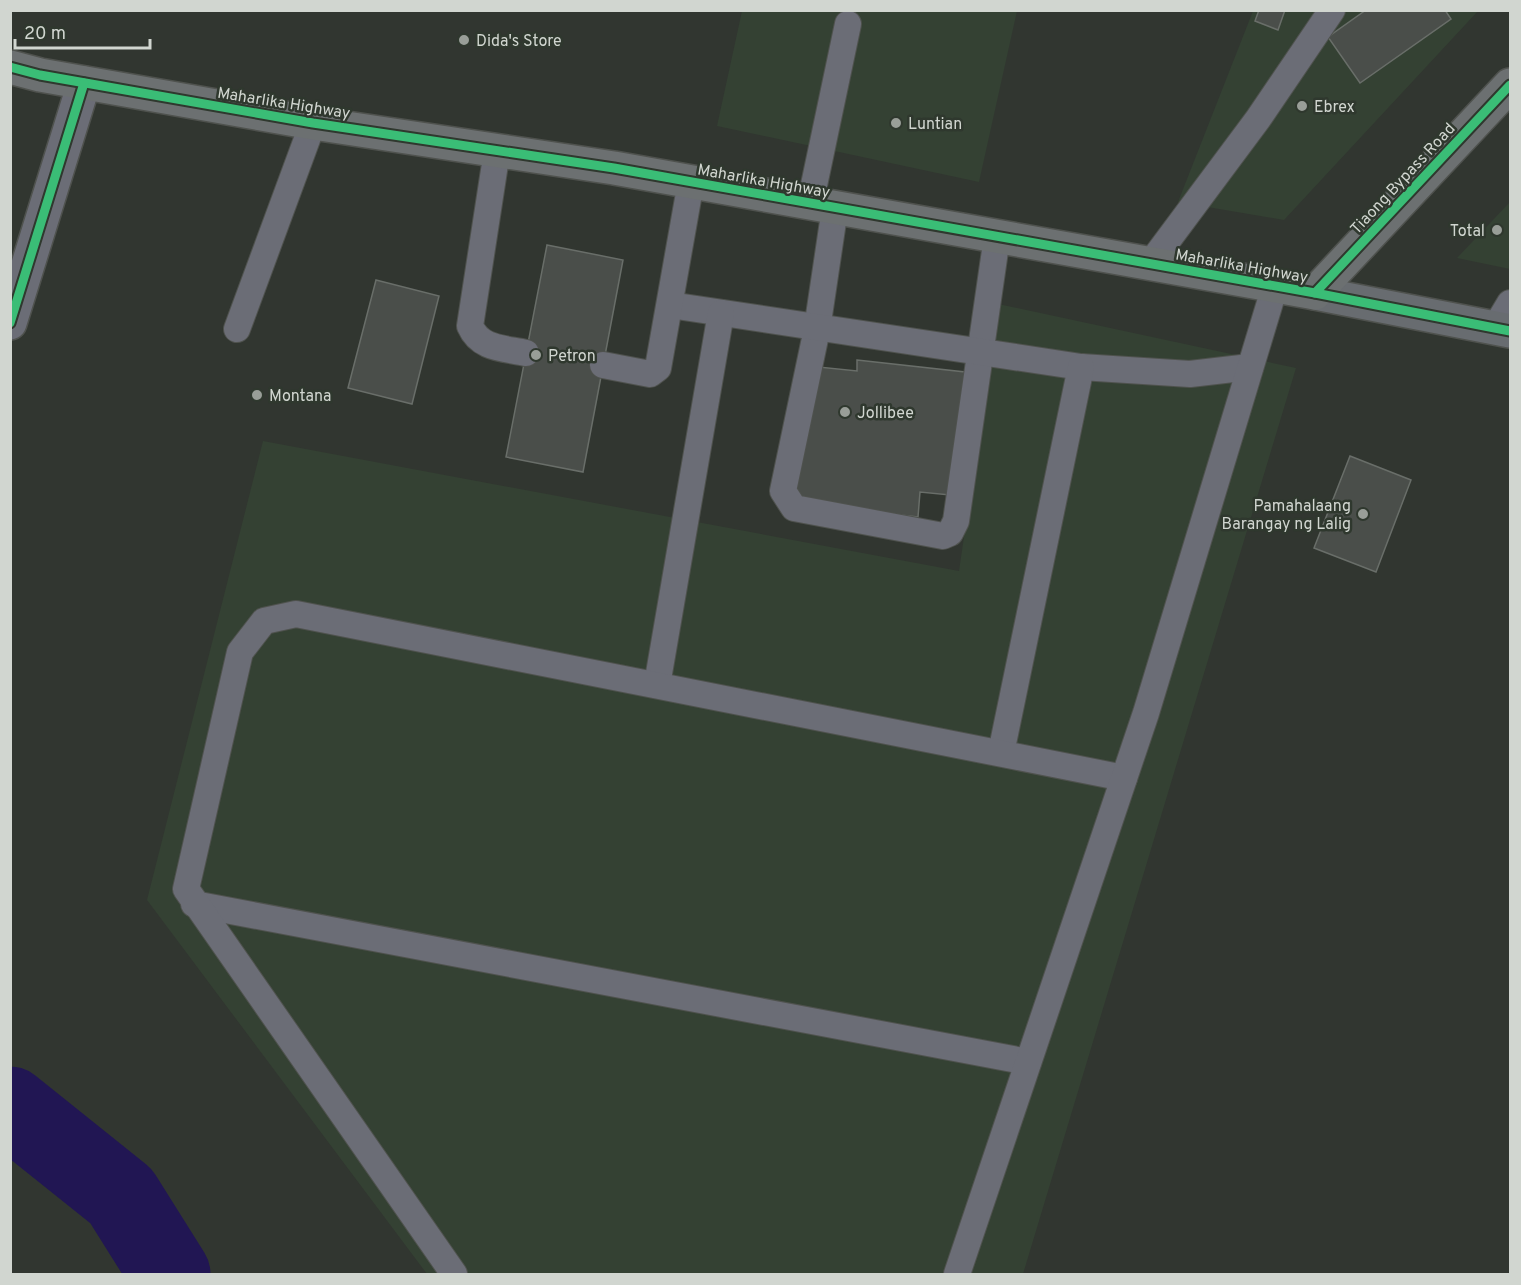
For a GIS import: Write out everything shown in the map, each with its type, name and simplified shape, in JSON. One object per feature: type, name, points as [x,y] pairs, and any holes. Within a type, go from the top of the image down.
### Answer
[{"type":"highway","name":"Maharlika Highway","points":[[10,67],[313,123],[691,182],[1315,292]]},
{"type":"highway","name":"Tiaong Bypass Road","points":[[1315,292],[1510,85]]},
{"type":"main road","name":"Maharlika Highway","points":[[1315,292],[1505,320]]},
{"type":"street","points":[[10,323],[84,82]]},
{"type":"lane","points":[[1150,264],[1258,119],[1332,10]]},
{"type":"lane","points":[[848,24],[823,206],[817,329],[783,491],[794,508],[943,536],[950,533],[956,521],[997,237]]},
{"type":"lane","points":[[237,329],[313,123]]},
{"type":"lane","points":[[497,151],[470,326],[474,336],[484,344],[526,352]]},
{"type":"lane","points":[[603,365],[650,374],[658,368],[691,182]]},
{"type":"lane","points":[[957,1275],[1124,778],[1275,286]]},
{"type":"lane","points":[[670,305],[817,329],[1081,367],[1190,374],[1250,366]]},
{"type":"lane","points":[[657,685],[721,313]]},
{"type":"lane","points":[[1001,753],[1081,367]]},
{"type":"lane","points":[[454,1275],[194,904],[186,889],[240,652],[264,621],[296,614],[1124,778]]},
{"type":"lane","points":[[194,904],[1028,1062]]},
{"type":"shaded area","points":[[742,11],[1017,11],[979,182],[717,126]]},
{"type":"shaded area","name":"Ebrex","points":[[1253,11],[1478,11],[1284,220],[1178,202]]},
{"type":"shaded area","name":"Total","points":[[1510,202],[1510,269],[1457,258]]},
{"type":"shaded area","points":[[998,304],[1296,368],[1023,1274],[427,1274],[147,900],[263,441],[959,571]]},
{"type":"building","points":[[1259,10],[1285,10],[1278,30],[1255,21]]},
{"type":"building","points":[[1366,10],[1445,10],[1451,19],[1360,83],[1328,37]]},
{"type":"building","points":[[547,245],[623,260],[583,472],[506,457]]},
{"type":"building","points":[[376,280],[439,296],[412,404],[348,388]]},
{"type":"building","points":[[857,360],[965,372],[950,495],[920,492],[918,517],[793,503],[809,366],[857,371]]},
{"type":"building","name":"Pamahalaang Barangay ng Lalig","points":[[1350,456],[1411,480],[1376,572],[1314,548]]},
{"type":"waterway","points":[[10,1107],[121,1196],[170,1274]]},
{"type":"cycle path","points":[[10,67],[40,75],[313,123],[614,168],[1315,293],[1510,331]]},
{"type":"cycle path","points":[[10,323],[84,83]]},
{"type":"cycle path","points":[[1315,293],[1510,85]]},
{"type":"place","name":"Dida's Store","points":[[464,40]]},
{"type":"place","name":"Ebrex","points":[[1302,106]]},
{"type":"place","name":"Luntian","points":[[896,123]]},
{"type":"place","name":"Total","points":[[1497,230]]},
{"type":"place","name":"Petron","points":[[536,355]]},
{"type":"place","name":"Montana","points":[[257,395]]},
{"type":"place","name":"Jollibee","points":[[845,412]]},
{"type":"place","name":"Pamahalaang Barangay ng Lalig","points":[[1363,514]]}]
